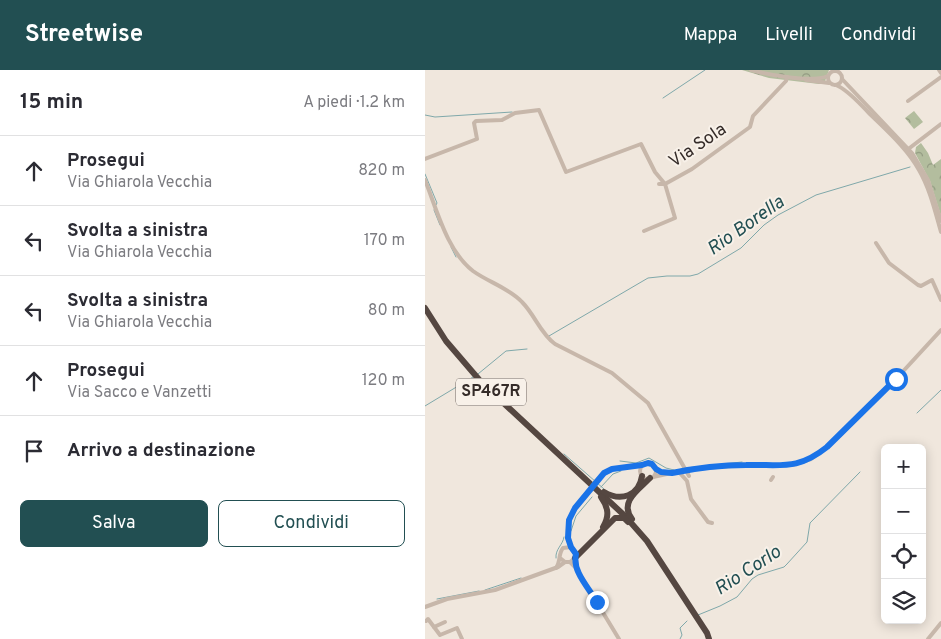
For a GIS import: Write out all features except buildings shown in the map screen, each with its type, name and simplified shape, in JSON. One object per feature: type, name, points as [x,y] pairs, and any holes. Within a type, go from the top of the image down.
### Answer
[{"type":"highway","name":"SP467R","points":[[425,308],[446,341],[482,383],[631,522],[650,547],[706,636]]},
{"type":"highway","points":[[569,464],[604,493],[612,497],[624,497],[632,494],[639,487],[641,474]]},
{"type":"highway","points":[[569,464],[607,507],[608,517],[600,532]]},
{"type":"highway","points":[[650,547],[627,509],[632,496],[651,478]]},
{"type":"highway","points":[[571,560],[586,548],[615,518],[624,518],[650,547]]},
{"type":"highway","points":[[573,548],[581,550],[586,548]]},
{"type":"street","points":[[751,70],[830,83],[843,89],[907,150],[919,169],[929,191],[941,232]]},
{"type":"street","points":[[797,78],[816,78],[830,72],[839,71],[842,79],[907,150],[928,180],[941,220]]},
{"type":"street","points":[[830,72],[830,83]]},
{"type":"street","name":"Via Sola","points":[[644,231],[675,218],[665,184],[692,169],[749,127],[753,116],[786,81],[787,77]]},
{"type":"street","points":[[907,101],[941,78]]},
{"type":"street","points":[[836,85],[842,79]]},
{"type":"street","points":[[425,159],[477,139],[474,123],[476,121],[502,120],[515,113],[539,110],[566,172],[641,144],[655,172],[665,184]]},
{"type":"street","points":[[907,150],[940,127]]},
{"type":"street","points":[[425,180],[437,214],[460,259],[476,272],[521,301],[547,338],[564,350],[612,373],[647,402],[685,470],[691,499],[708,522],[712,523]]},
{"type":"street","points":[[659,184],[665,184]]},
{"type":"street","points":[[876,243],[889,263],[918,285],[921,286],[933,280],[941,300]]},
{"type":"street","points":[[626,467],[651,478],[685,470],[746,465],[782,466],[811,459],[834,441],[896,379],[941,330]]},
{"type":"street","points":[[619,639],[571,560],[573,548],[568,538],[567,530],[571,516],[597,481],[604,473],[612,469],[650,463],[661,472],[672,473]]},
{"type":"street","points":[[641,474],[642,465]]},
{"type":"street","points":[[651,478],[656,469]]},
{"type":"street","points":[[687,478],[693,472],[700,469]]},
{"type":"street","points":[[678,471],[687,478]]},
{"type":"street","points":[[556,568],[560,552],[568,538]]},
{"type":"street","points":[[564,547],[573,548]]},
{"type":"street","points":[[560,558],[571,560]]},
{"type":"street","points":[[425,607],[447,599],[495,590],[556,568],[571,560]]},
{"type":"street","points":[[426,621],[428,619],[440,635],[452,627],[457,628],[462,639]]},
{"type":"street","points":[[434,627],[445,622]]},
{"type":"street","points":[[928,639],[941,623]]},
{"type":"green space","points":[[742,70],[829,70],[824,84],[819,84],[769,78]]},
{"type":"green space","points":[[914,111],[923,122],[914,129],[905,118]]},
{"type":"green space","points":[[921,143],[933,165],[941,159],[941,216],[930,181],[915,153],[916,147]]},
{"type":"waterway","points":[[663,98],[705,70]]},
{"type":"waterway","points":[[425,115],[435,117],[512,112]]},
{"type":"waterway","name":"Rio Borella","points":[[549,336],[648,278],[698,274],[741,248],[764,225],[778,215],[816,195],[910,167]]},
{"type":"waterway","points":[[425,174],[437,203],[436,205]]},
{"type":"waterway","points":[[434,210],[440,225]]},
{"type":"waterway","points":[[451,247],[456,257]]},
{"type":"waterway","name":"Rio Borella","points":[[478,374],[506,351],[527,349]]},
{"type":"waterway","name":"Rio Borella","points":[[425,406],[473,377]]},
{"type":"waterway","name":"Rio Corlo","points":[[917,413],[941,390]]},
{"type":"waterway","points":[[564,454],[604,489]]},
{"type":"waterway","points":[[620,461],[636,463],[649,458],[666,468],[674,470]]},
{"type":"waterway","points":[[686,468],[742,462]]},
{"type":"waterway","points":[[601,487],[613,474],[621,471]]},
{"type":"waterway","name":"Rio Corlo","points":[[698,615],[737,597],[752,579],[758,575],[784,567],[807,542],[810,523],[860,472]]},
{"type":"waterway","points":[[571,531],[576,516],[592,497]]},
{"type":"waterway","points":[[556,558],[564,537]]},
{"type":"waterway","points":[[485,590],[521,578]]},
{"type":"waterway","points":[[437,599],[479,591]]},
{"type":"waterway","name":"Rio Corlo","points":[[680,639],[682,635],[680,628],[687,621]]},
{"type":"route","points":[[597,602],[575,568],[574,559],[576,554],[575,550],[571,547],[567,530],[573,512],[604,473],[618,467],[646,463],[654,465],[661,472],[672,473],[685,470],[746,465],[782,466],[802,462],[811,459],[827,447],[896,379]]}]
